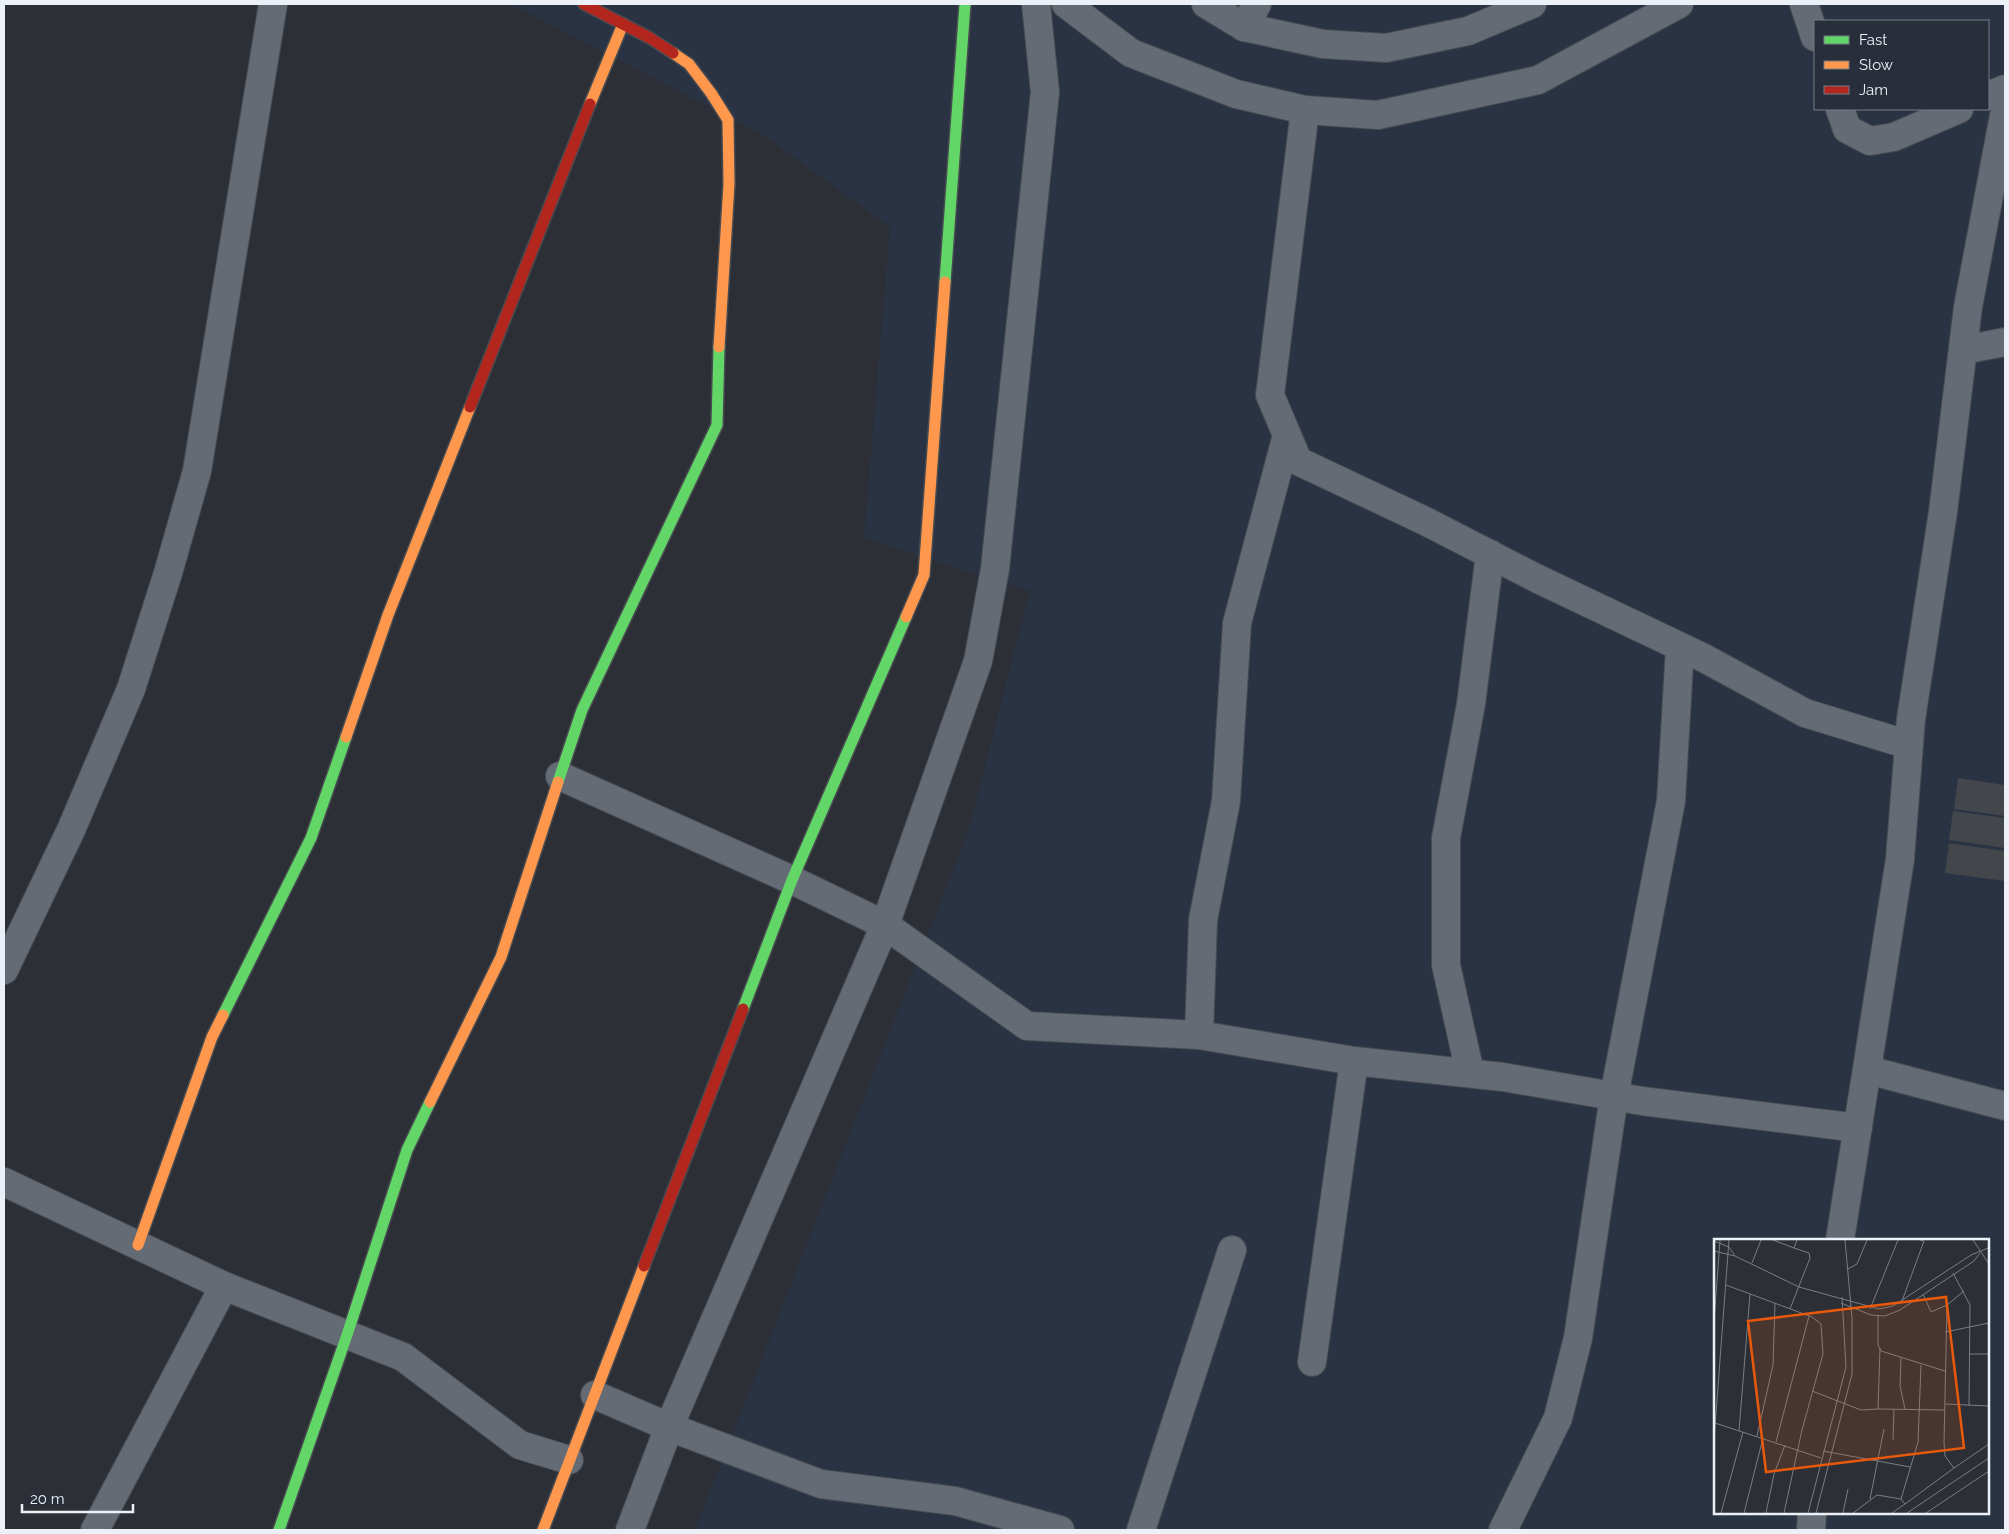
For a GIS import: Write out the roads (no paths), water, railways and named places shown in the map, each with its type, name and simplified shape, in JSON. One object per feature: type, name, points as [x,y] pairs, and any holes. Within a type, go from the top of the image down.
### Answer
[{"type":"street","points":[[4,970],[71,830],[131,689],[168,573],[197,471],[273,4]]},
{"type":"street","points":[[279,1530],[347,1335],[407,1150],[501,957],[582,710],[717,425],[718,370],[729,184],[728,120],[689,64],[650,38],[584,4]]},
{"type":"street","points":[[543,1530],[792,880],[924,575],[965,4]]},
{"type":"street","points":[[630,1530],[669,1427],[885,925],[978,660],[996,569],[1045,92],[1036,4]]},
{"type":"street","points":[[1066,4],[1131,53],[1236,94],[1305,110],[1378,115],[1538,80],[1679,4]]},
{"type":"street","points":[[1206,4],[1250,15],[1323,44],[1386,48],[1468,31],[1532,4]]},
{"type":"street","points":[[1804,4],[1814,34]]},
{"type":"street","points":[[138,1246],[212,1038],[311,838],[388,615],[560,178],[623,24]]},
{"type":"street","points":[[1989,96],[2005,88]]},
{"type":"street","points":[[1305,110],[1270,395],[1298,461],[1426,521],[1680,646],[1805,713],[1909,745]]},
{"type":"street","points":[[1840,110],[1847,129],[1870,141],[1894,137],[1957,110]]},
{"type":"street","points":[[1840,1239],[1900,859],[1911,719],[1943,512],[1968,307],[2005,110]]},
{"type":"street","points":[[1963,350],[2005,342]]},
{"type":"street","points":[[1199,1034],[1204,920],[1226,801],[1237,623],[1287,435]]},
{"type":"street","points":[[1470,1073],[1446,965],[1446,838],[1471,704],[1490,554]]},
{"type":"street","points":[[1503,1530],[1558,1418],[1578,1338],[1614,1096],[1671,801],[1680,646]]},
{"type":"street","points":[[560,776],[792,880],[885,925],[1028,1026],[1199,1034],[1354,1061],[1502,1077],[1642,1101],[1858,1128]]},
{"type":"street","points":[[1312,1362],[1354,1061]]},
{"type":"street","points":[[1868,1070],[2005,1106]]},
{"type":"street","points":[[5,1187],[224,1286],[403,1357],[520,1445],[569,1460]]},
{"type":"street","points":[[1141,1530],[1232,1250]]},
{"type":"street","points":[[95,1530],[224,1286]]},
{"type":"street","points":[[595,1395],[669,1427],[821,1484],[955,1501],[1060,1530]]},
{"type":"street","points":[[1811,1530],[1812,1514]]}]
